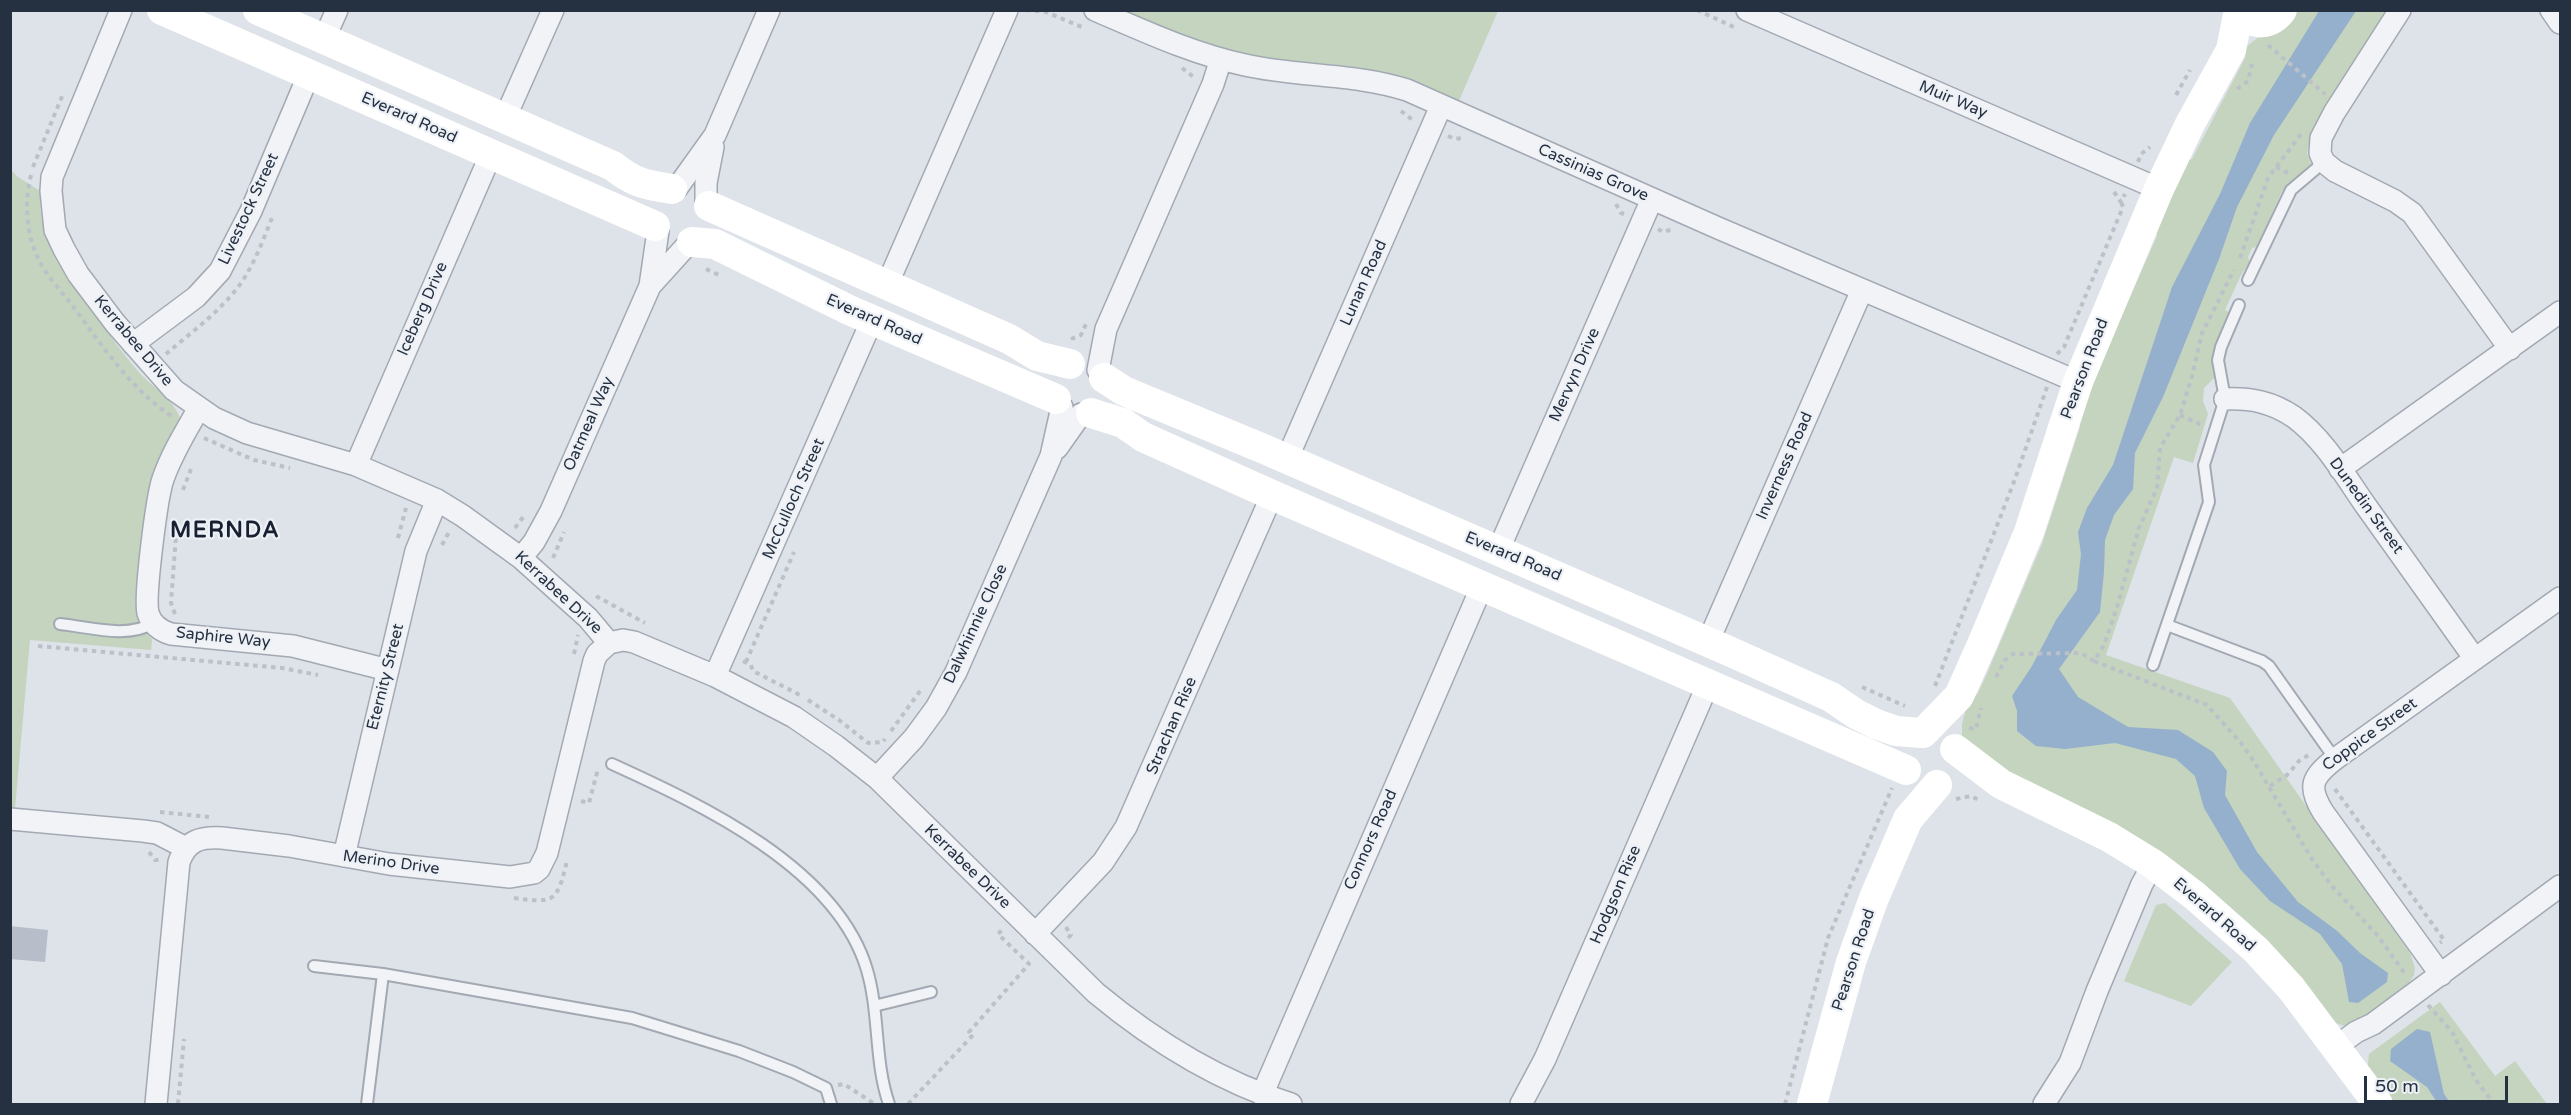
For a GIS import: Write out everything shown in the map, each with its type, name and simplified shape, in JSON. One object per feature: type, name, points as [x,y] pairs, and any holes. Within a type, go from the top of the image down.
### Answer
[{"type":"street","name":"Kerrabee Drive","points":[[121,10],[52,177],[55,230],[78,274],[133,344],[174,390],[214,418],[247,433],[356,465],[437,501],[527,550],[579,623],[609,643],[623,640],[634,642],[715,676],[794,717],[877,778],[1010,923],[1035,934],[1095,993],[1157,1041],[1208,1071],[1262,1095],[1291,1104]]},
{"type":"street","name":"Everard Road","points":[[162,10],[657,228]]},
{"type":"street","points":[[258,10],[614,166],[628,178],[641,184],[693,190],[708,203]]},
{"type":"street","points":[[324,39],[337,10]]},
{"type":"street","points":[[506,118],[553,10]]},
{"type":"street","points":[[715,135],[675,188],[664,194],[654,208],[657,228],[671,242],[690,243],[706,231],[710,223],[708,168],[715,135],[769,10]]},
{"type":"street","points":[[887,285],[1007,10]]},
{"type":"street","name":"Cassinias Grove","points":[[1095,10],[1184,48],[1221,59],[1299,74],[1384,82],[1862,290],[2059,382]]},
{"type":"street","name":"Muir Way","points":[[1747,10],[2158,189]]},
{"type":"street","points":[[2400,10],[2372,50],[2321,138],[2320,153],[2324,162],[2335,171],[2395,201],[2412,213],[2510,349]]},
{"type":"street","points":[[2551,10],[2560,23]]},
{"type":"street","name":"Pearson Road","points":[[1922,733],[1946,693],[2029,532],[2059,382],[2190,124],[2231,50],[2257,14]]},
{"type":"street","points":[[1084,363],[1106,394],[1098,408],[1072,408],[1054,391],[1057,375],[1084,363],[1096,326],[1213,84],[1221,59]]},
{"type":"street","name":"Livestock Street","points":[[133,344],[196,297],[220,271],[251,211],[309,75]]},
{"type":"street","name":"Lunan Road","points":[[1287,459],[1441,106]]},
{"type":"street","name":"Iceberg Drive","points":[[356,465],[491,154]]},
{"type":"street","name":"Mervyn Drive","points":[[1498,551],[1652,199]]},
{"type":"street","name":"Everard Road","points":[[708,203],[1009,339],[1037,356],[1084,363],[1124,391],[1287,459],[1708,642],[1831,697],[1876,724],[1896,731],[1922,733]]},
{"type":"street","name":"Oatmeal Way","points":[[527,550],[551,511],[650,286],[657,228]]},
{"type":"street","name":"Everard Road","points":[[690,243],[715,244],[872,320],[1072,408],[1123,423],[1143,437],[1272,495],[1907,771]]},
{"type":"street","name":"Oatmeal Way","points":[[650,286],[690,243]]},
{"type":"street","name":"Inverness Road","points":[[1708,642],[1862,290]]},
{"type":"street","points":[[2340,469],[2560,312]]},
{"type":"street","name":"McCulloch Street","points":[[715,676],[872,320]]},
{"type":"street","name":"Dunedin Street","points":[[2225,399],[2257,400],[2292,416],[2314,435],[2475,659]]},
{"type":"street","points":[[153,623],[148,606],[157,507],[162,482],[169,464],[195,432],[199,408]]},
{"type":"street","name":"Dalwhinnie Close","points":[[877,778],[936,708],[956,672],[1072,408]]},
{"type":"street","name":"Strachan Rise","points":[[1035,934],[1103,862],[1126,827],[1272,495]]},
{"type":"street","name":"Eternity Street","points":[[345,856],[416,550],[437,501]]},
{"type":"street","points":[[1376,540],[1392,505]]},
{"type":"street","name":"Connors Road","points":[[1262,1095],[1482,586]]},
{"type":"street","name":"Coppice Street","points":[[2440,975],[2316,800],[2313,784],[2317,776],[2335,759],[2560,598]]},
{"type":"street","name":"Saphire Way","points":[[153,623],[171,634],[293,646],[388,670]]},
{"type":"street","name":"Merino Drive","points":[[186,848],[198,838],[222,838],[289,846],[400,865],[510,877],[526,876],[539,869],[547,853],[594,661],[597,654],[609,643]]},
{"type":"street","name":"Hodgson Rise","points":[[1521,1104],[1545,1059],[1708,684]]},
{"type":"street","name":"Pearson Road","points":[[1946,693],[1955,747]]},
{"type":"street","points":[[1922,733],[1941,734],[1955,747],[1957,757],[1953,774],[1938,785],[1920,783],[1907,771],[1904,753],[1907,744],[1922,733]]},
{"type":"street","name":"Everard Road","points":[[1955,747],[2001,784],[2060,811],[2153,864],[2195,896],[2256,950],[2291,987],[2378,1104]]},
{"type":"street","name":"Pearson Road","points":[[1907,771],[1908,819]]},
{"type":"street","name":"Everard Road","points":[[1938,785],[1966,781],[2001,784]]},
{"type":"street","name":"Pearson Road","points":[[1812,1104],[1851,962],[1908,819],[1938,785]]},
{"type":"street","points":[[10,819],[157,833],[186,848],[179,862],[156,1104]]},
{"type":"street","points":[[2044,1104],[2070,1063],[2097,991],[2153,864]]},
{"type":"street","points":[[2339,1051],[2356,1032],[2373,1024],[2409,989],[2440,975],[2560,886]]},
{"type":"lane","points":[[2248,280],[2291,190],[2324,162]]},
{"type":"lane","points":[[2153,666],[2209,502],[2204,465],[2225,399],[2218,360],[2221,347],[2239,305]]},
{"type":"lane","name":"Saphire Way","points":[[60,624],[128,631],[143,630],[153,623]]},
{"type":"lane","points":[[2167,625],[2254,656],[2269,666],[2335,759]]},
{"type":"lane","points":[[612,764],[689,799],[758,842],[812,885],[837,912],[857,944],[867,968],[874,1006],[878,1063],[889,1104]]},
{"type":"lane","points":[[314,966],[382,974],[632,1018],[739,1051],[793,1072],[826,1088],[831,1104]]},
{"type":"lane","points":[[367,1104],[382,974]]},
{"type":"lane","points":[[874,1006],[931,993]]},
{"type":"path","points":[[2278,52],[2325,94],[2320,102]]},
{"type":"path","points":[[67,84],[35,158],[28,187],[28,226],[39,261],[136,387],[156,406],[195,432],[254,460],[294,469]]},
{"type":"path","points":[[1397,110],[1404,112],[1407,118],[1431,130],[1455,139],[1461,137],[1471,141]]},
{"type":"path","points":[[2094,661],[2104,645],[2139,528],[2157,488],[2160,448],[2180,416],[2202,333],[2242,254],[2268,178],[2306,128]]},
{"type":"path","points":[[1605,199],[1616,204],[1621,213],[1642,220],[1663,232],[1672,229],[1683,234]]},
{"type":"path","points":[[1946,693],[2011,490],[2059,382],[2057,352],[2064,347],[2123,207],[2121,202]]},
{"type":"path","points":[[1084,363],[1081,335],[1096,326]]},
{"type":"path","points":[[165,355],[171,361]]},
{"type":"path","points":[[2035,386],[2059,382]]},
{"type":"path","points":[[2180,416],[2214,430]]},
{"type":"path","points":[[195,432],[199,447]]},
{"type":"path","points":[[182,494],[192,466]]},
{"type":"path","points":[[396,504],[452,535]]},
{"type":"path","points":[[397,542],[406,508]]},
{"type":"path","points":[[178,510],[171,603],[174,614],[181,617]]},
{"type":"path","points":[[511,525],[527,550],[560,564]]},
{"type":"path","points":[[588,590],[650,626]]},
{"type":"path","points":[[579,623],[603,600]]},
{"type":"path","points":[[38,646],[282,668],[323,676]]},
{"type":"path","points":[[2020,654],[2081,653],[2094,661],[2207,705],[2241,742],[2313,861],[2378,936],[2409,989],[2452,1032],[2476,1080],[2494,1104]]},
{"type":"path","points":[[726,654],[746,662],[751,665],[753,671],[814,704],[868,743],[882,742],[924,685]]},
{"type":"path","points":[[1854,683],[1905,706]]},
{"type":"path","points":[[875,743],[893,760]]},
{"type":"path","points":[[581,801],[589,803],[600,759],[612,764]]},
{"type":"path","points":[[1010,923],[1040,966],[1071,935],[1053,915]]},
{"type":"path","points":[[994,922],[1010,923]]},
{"type":"path","points":[[908,1104],[973,1035],[969,1032],[1029,964],[998,934],[1010,923]]},
{"type":"path","points":[[826,1088],[844,1084],[860,1096],[878,1104]]},
{"type":"green space","points":[[1124,11],[1498,11],[1458,103],[1405,80],[1372,70],[1253,57],[1221,49]]},
{"type":"green space","points":[[2292,11],[2390,11],[2310,137],[2307,153],[2311,164],[2282,191],[2257,247],[2252,248],[2248,257],[2250,262],[2241,275],[2225,310],[2229,312],[2215,352],[2215,377],[2204,388],[2203,401],[2208,414],[2193,463],[2174,457],[2106,655],[2230,698],[2410,953],[2415,968],[2414,975],[2408,984],[2358,1022],[2346,1026],[2335,1023],[2293,976],[1998,772],[1962,742],[1962,724],[1967,705],[1978,693],[1986,676],[2042,544],[2080,427],[2077,417],[2157,236],[2155,226],[2184,162],[2192,159],[2245,58],[2246,47]]},
{"type":"green space","points":[[10,169],[40,191],[44,226],[64,272],[131,363],[172,404],[180,418],[145,632],[152,639],[151,650],[30,640],[15,808],[10,808]]},
{"type":"green space","points":[[2165,903],[2232,962],[2191,1006],[2124,981],[2156,905]]},
{"type":"green space","points":[[2440,1002],[2495,1076],[2515,1061],[2547,1104],[2392,1104],[2367,1071],[2369,1054]]},
{"type":"water","points":[[2319,11],[2356,11],[2274,135],[2237,207],[2219,259],[2163,397],[2135,453],[2133,489],[2114,515],[2105,540],[2100,612],[2059,669],[2078,697],[2128,727],[2178,730],[2213,752],[2227,771],[2225,795],[2257,852],[2298,902],[2388,973],[2387,982],[2358,1003],[2349,1002],[2342,964],[2320,934],[2270,901],[2240,869],[2204,808],[2195,776],[2176,759],[2115,743],[2065,749],[2036,746],[2017,731],[2017,711],[2012,696],[2032,666],[2056,620],[2077,590],[2081,554],[2078,532],[2087,508],[2113,465],[2172,287],[2220,194],[2250,123]]},
{"type":"water","points":[[2417,1029],[2430,1032],[2444,1094],[2451,1104],[2438,1104],[2427,1087],[2390,1061],[2391,1049]]},
{"type":"building","points":[[10,926],[48,930],[45,962],[10,959]]},
{"type":"district","name":"MERNDA","points":[[225,531]]}]
